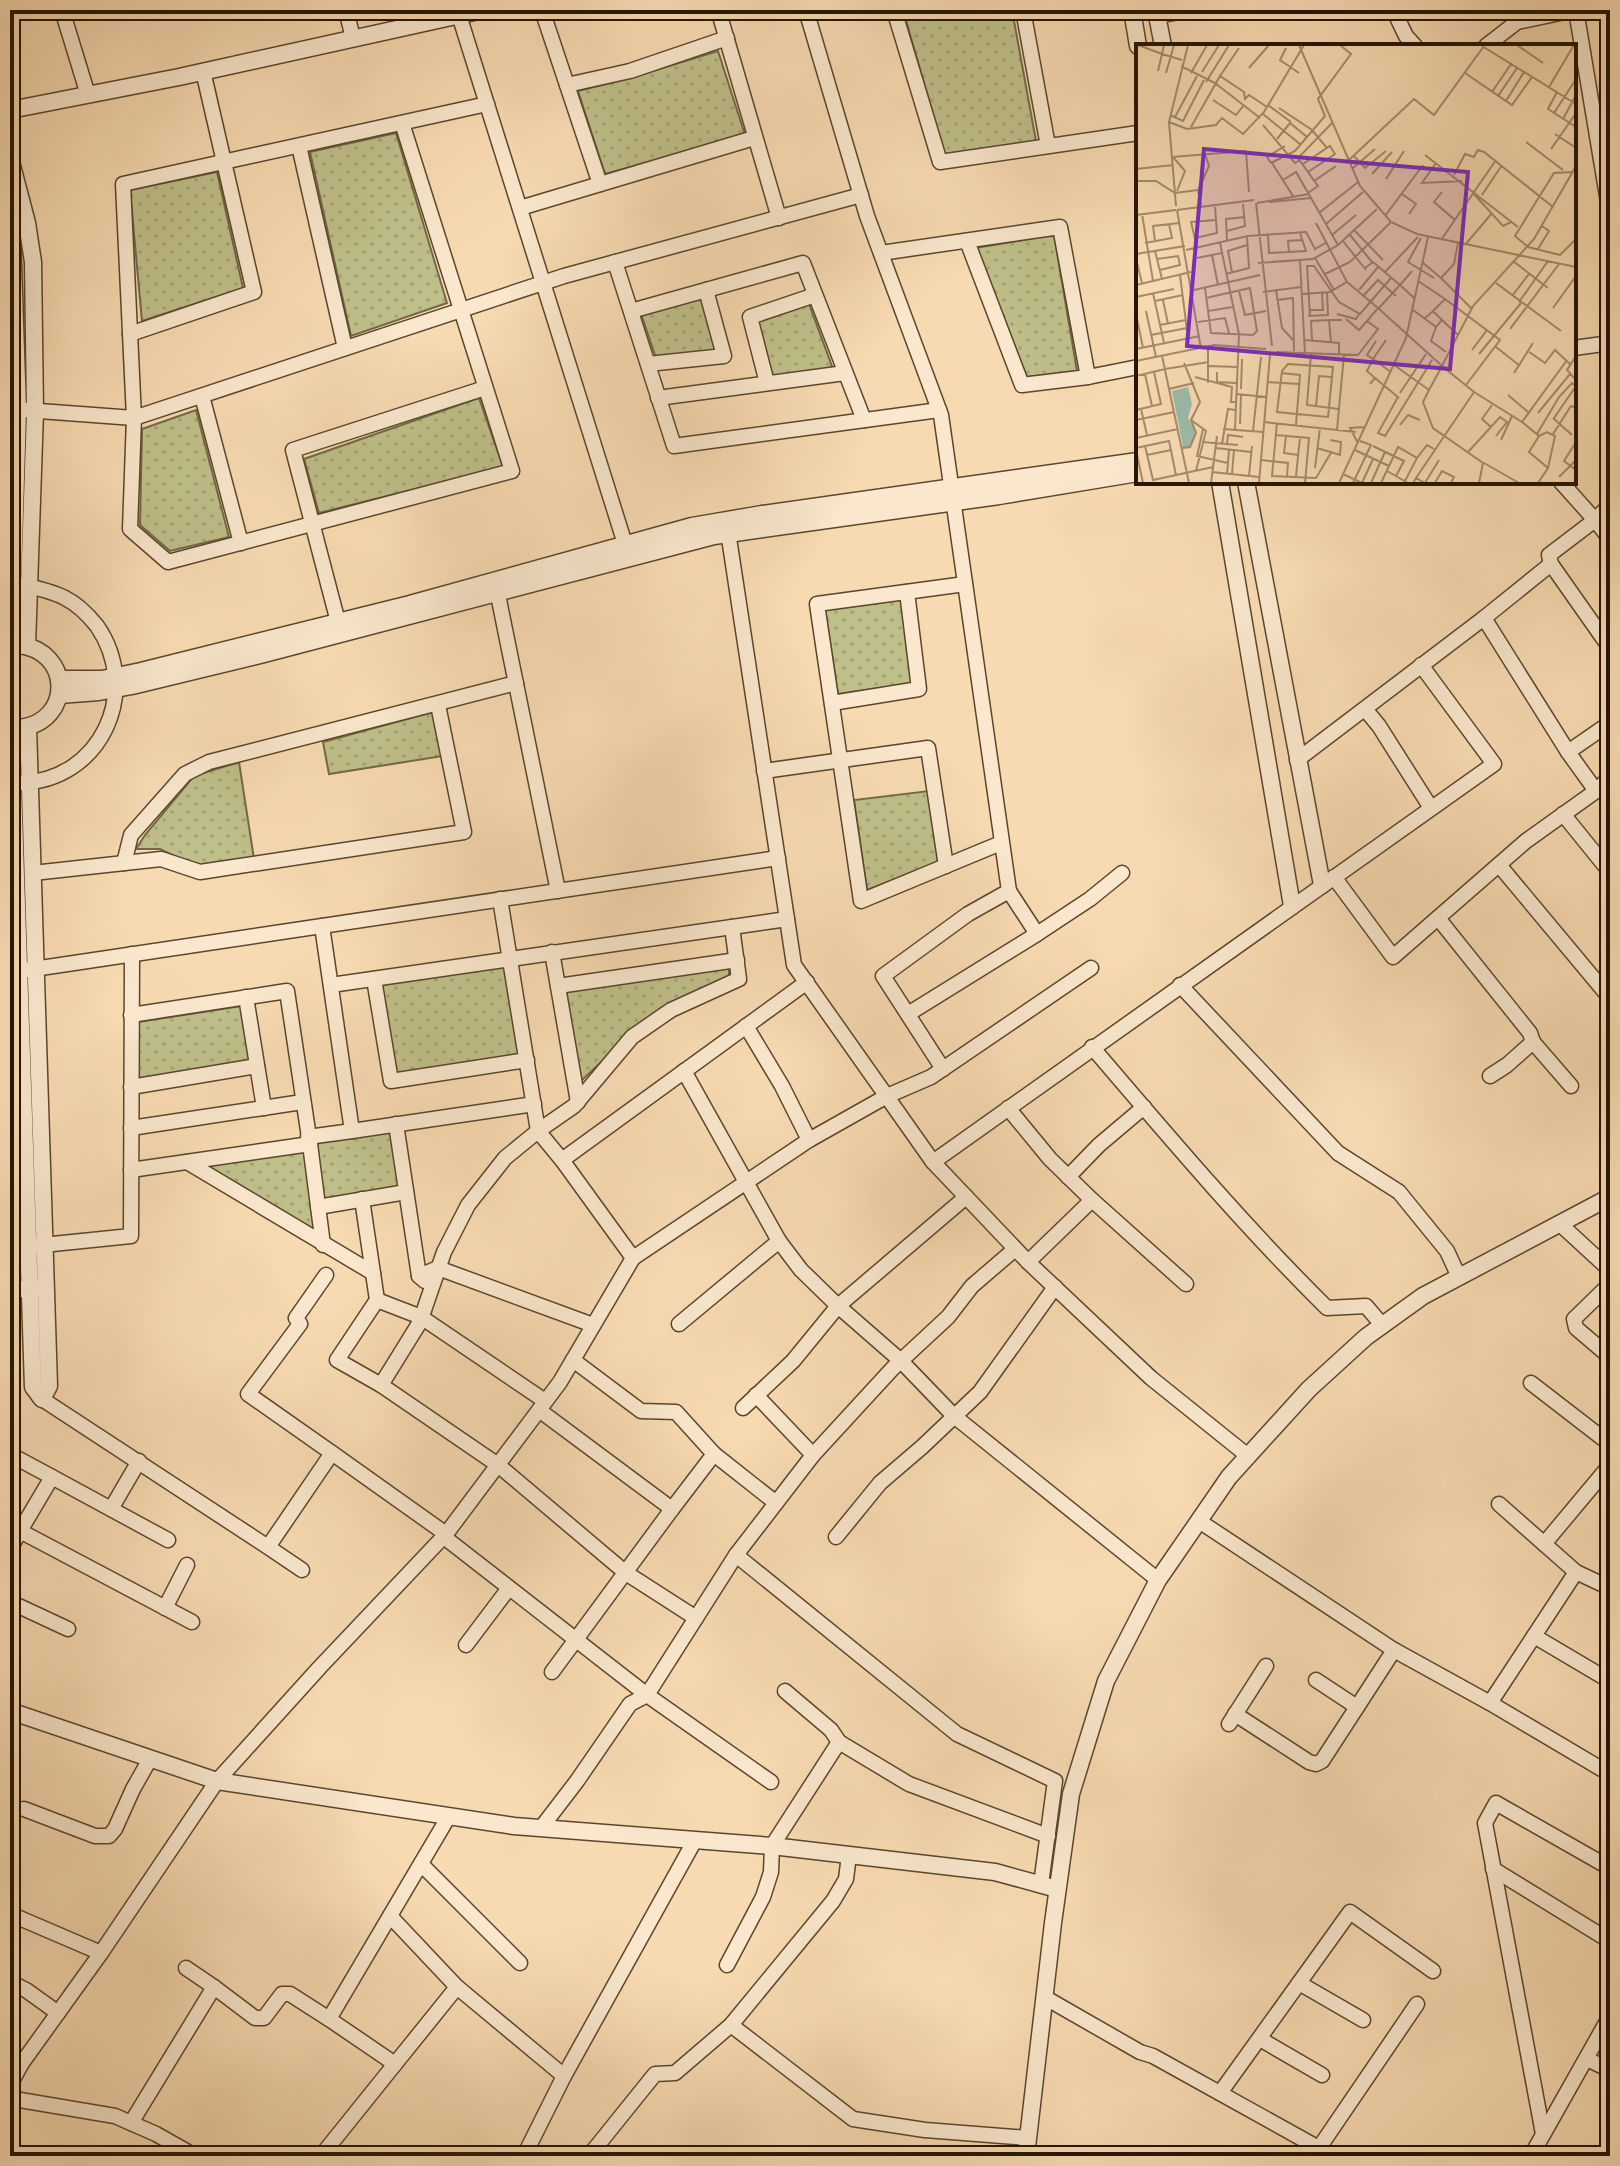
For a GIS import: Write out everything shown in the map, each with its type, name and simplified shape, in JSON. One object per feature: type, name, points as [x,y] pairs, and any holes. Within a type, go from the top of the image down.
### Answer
[{"type":"street","points":[[62,10],[88,95]]},
{"type":"street","points":[[346,10],[353,38]]},
{"type":"street","points":[[10,110],[483,10]]},
{"type":"street","points":[[542,10],[600,184]]},
{"type":"street","points":[[807,10],[861,195],[939,410],[1009,891],[1037,934]]},
{"type":"street","points":[[894,10],[940,162],[1136,133]]},
{"type":"street","points":[[1023,10],[1048,146]]},
{"type":"street","points":[[1132,10],[1138,44]]},
{"type":"street","points":[[1163,44],[1157,13],[1190,10]]},
{"type":"street","points":[[1389,10],[1394,11],[1413,44]]},
{"type":"street","points":[[1489,44],[1517,22],[1575,10],[1610,214]]},
{"type":"street","points":[[459,15],[625,544]]},
{"type":"street","points":[[720,16],[779,218]]},
{"type":"street","points":[[567,85],[630,71],[727,38]]},
{"type":"street","points":[[130,334],[254,292],[203,71]]},
{"type":"street","points":[[402,123],[512,471],[168,562],[130,529],[134,418],[123,184],[487,104]]},
{"type":"street","points":[[520,208],[754,138]]},
{"type":"street","points":[[299,146],[345,348]]},
{"type":"street","points":[[10,158],[27,223],[33,262],[21,410],[16,646],[48,657],[57,671],[59,687],[56,704],[49,715],[36,724],[16,727]]},
{"type":"street","points":[[21,410],[134,418],[543,283],[861,195]]},
{"type":"street","points":[[10,227],[21,410]]},
{"type":"street","points":[[881,253],[1060,227],[1088,377]]},
{"type":"street","points":[[967,241],[1022,385],[1136,367]]},
{"type":"street","points":[[615,262],[674,446],[939,410]]},
{"type":"street","points":[[631,311],[803,263],[864,420]]},
{"type":"street","points":[[648,364],[724,356],[706,290]]},
{"type":"street","points":[[767,383],[750,317],[815,295]]},
{"type":"street","points":[[1576,348],[1610,343]]},
{"type":"street","points":[[658,398],[845,373]]},
{"type":"street","points":[[338,622],[293,450],[485,388]]},
{"type":"street","points":[[202,396],[241,543]]},
{"type":"street","points":[[952,495],[1136,461]]},
{"type":"street","points":[[116,682],[338,622],[497,586],[727,527],[952,495],[1136,473]]},
{"type":"street","points":[[1220,484],[1292,906]]},
{"type":"street","points":[[1246,484],[1297,760],[1328,881],[1393,957],[1526,841],[1596,791],[1610,777]]},
{"type":"street","points":[[1563,484],[1610,539]]},
{"type":"street","points":[[1610,505],[1549,555],[1551,564],[1610,648]]},
{"type":"street","points":[[59,687],[102,679],[116,682],[264,654],[497,586],[625,544],[692,526],[727,527]]},
{"type":"street","points":[[727,527],[794,965],[933,1162],[1028,1262],[1151,1378],[1248,1456]]},
{"type":"street","points":[[1297,760],[1551,564]]},
{"type":"street","points":[[11,783],[30,783],[55,776],[87,755],[104,734],[112,713],[116,682],[114,660],[106,639],[90,617],[67,598],[17,584]]},
{"type":"street","points":[[965,584],[817,604],[861,901],[1001,843]]},
{"type":"street","points":[[497,586],[558,891]]},
{"type":"street","points":[[832,703],[919,689],[907,592]]},
{"type":"street","points":[[1484,618],[1596,791]]},
{"type":"street","points":[[933,1162],[1494,764],[1421,665]]},
{"type":"street","points":[[124,863],[131,835],[185,774],[209,762],[516,683]]},
{"type":"street","points":[[33,873],[161,859],[200,872],[464,832],[438,705]]},
{"type":"street","points":[[1365,709],[1431,808]]},
{"type":"street","points":[[1568,752],[1610,723]]},
{"type":"street","points":[[16,727],[30,783],[33,873],[28,970],[15,1019],[36,1246]]},
{"type":"street","points":[[16,727],[11,783],[28,970],[38,1289],[33,1387],[42,1399],[302,1570]]},
{"type":"street","points":[[764,771],[928,748],[946,866]]},
{"type":"street","points":[[1563,814],[1610,872]]},
{"type":"street","points":[[28,970],[778,858]]},
{"type":"street","points":[[1499,865],[1610,998]]},
{"type":"street","points":[[908,1014],[1037,934],[1090,899],[1122,873]]},
{"type":"street","points":[[943,1069],[883,976],[968,914],[1009,891]]},
{"type":"street","points":[[500,899],[538,1131],[633,1258]]},
{"type":"street","points":[[1438,918],[1530,1033],[1533,1042],[1571,1086]]},
{"type":"street","points":[[331,985],[787,919]]},
{"type":"street","points":[[322,926],[352,1131]]},
{"type":"street","points":[[381,1385],[421,1317],[444,1252],[468,1205],[505,1158],[578,1102],[632,1037],[671,1010],[739,979],[732,927]]},
{"type":"street","points":[[552,952],[578,1102]]},
{"type":"street","points":[[36,1246],[131,1236],[132,954]]},
{"type":"street","points":[[558,986],[737,960]]},
{"type":"street","points":[[10,2119],[11,2083],[22,2063],[101,1953],[217,1781],[445,1536],[542,1406],[633,1258],[809,1140],[887,1096],[931,1077],[1091,968]]},
{"type":"street","points":[[374,979],[391,1081],[527,1060]]},
{"type":"street","points":[[562,1160],[807,982]]},
{"type":"street","points":[[1180,985],[1338,1153],[1399,1192],[1447,1251],[1459,1277]]},
{"type":"street","points":[[131,1015],[287,991],[323,1245]]},
{"type":"street","points":[[246,997],[264,1108]]},
{"type":"street","points":[[746,1026],[782,1086],[809,1140]]},
{"type":"street","points":[[1490,1076],[1533,1042]]},
{"type":"street","points":[[1092,1047],[1283,1265],[1327,1308],[1366,1306],[1383,1326]]},
{"type":"street","points":[[131,1087],[257,1066]]},
{"type":"street","points":[[684,1071],[779,1241],[801,1270],[901,1361],[954,1416],[1158,1580]]},
{"type":"street","points":[[131,1128],[302,1102]]},
{"type":"street","points":[[131,1170],[352,1131],[534,1104]]},
{"type":"street","points":[[1068,1177],[1099,1145],[1144,1107]]},
{"type":"street","points":[[1008,1108],[1068,1177],[1186,1284]]},
{"type":"street","points":[[396,1124],[419,1276],[432,1286]]},
{"type":"street","points":[[187,1162],[373,1273]]},
{"type":"street","points":[[318,1207],[406,1192]]},
{"type":"street","points":[[743,1408],[793,1361],[838,1306],[966,1197]]},
{"type":"street","points":[[1049,1887],[1071,1794],[1106,1681],[1158,1580],[1229,1477],[1309,1389],[1366,1337],[1423,1296],[1610,1197]]},
{"type":"street","points":[[362,1199],[377,1300],[337,1360],[381,1385],[498,1465],[626,1573],[696,1618]]},
{"type":"street","points":[[1028,1262],[1092,1200]]},
{"type":"street","points":[[1560,1224],[1610,1270]]},
{"type":"street","points":[[679,1324],[779,1241]]},
{"type":"street","points":[[541,1828],[630,1704],[647,1695],[736,1555],[813,1455],[901,1361],[948,1317],[972,1286],[1015,1249]]},
{"type":"street","points":[[419,1276],[438,1268],[593,1325]]},
{"type":"street","points":[[326,1275],[296,1318],[300,1324],[248,1394],[445,1536],[647,1695],[771,1782]]},
{"type":"street","points":[[1610,1284],[1574,1319],[1576,1328],[1610,1357]]},
{"type":"street","points":[[836,1537],[880,1483],[980,1392],[1055,1287]]},
{"type":"street","points":[[10,1289],[38,1289]]},
{"type":"street","points":[[377,1300],[421,1317],[542,1406],[672,1509]]},
{"type":"street","points":[[573,1360],[641,1411],[676,1412],[714,1454],[776,1503]]},
{"type":"street","points":[[1531,1383],[1610,1444]]},
{"type":"street","points":[[756,1395],[813,1455]]},
{"type":"street","points":[[268,1547],[332,1453]]},
{"type":"street","points":[[552,1672],[714,1454]]},
{"type":"street","points":[[13,1456],[168,1540]]},
{"type":"street","points":[[111,1509],[139,1461]]},
{"type":"street","points":[[1544,1544],[1610,1465]]},
{"type":"street","points":[[10,1549],[15,1529],[52,1477]]},
{"type":"street","points":[[1499,1504],[1576,1572],[1610,1588]]},
{"type":"street","points":[[1199,1521],[1394,1650],[1610,1774]]},
{"type":"street","points":[[15,1529],[192,1622]]},
{"type":"street","points":[[736,1555],[957,1734],[1055,1781],[1048,1836],[1044,1997],[1026,2156]]},
{"type":"street","points":[[165,1608],[187,1565]]},
{"type":"street","points":[[1490,1703],[1576,1572]]},
{"type":"street","points":[[466,1645],[509,1588]]},
{"type":"street","points":[[10,1602],[68,1629]]},
{"type":"street","points":[[1534,1636],[1610,1681]]},
{"type":"street","points":[[1266,1666],[1232,1719],[1316,1764],[1322,1761],[1394,1650]]},
{"type":"street","points":[[1316,1680],[1357,1707]]},
{"type":"street","points":[[785,1691],[831,1730],[839,1742],[909,1784],[1048,1836]]},
{"type":"street","points":[[10,1711],[217,1781],[541,1828],[772,1846],[995,1872],[1049,1887]]},
{"type":"street","points":[[727,1965],[763,1897],[771,1872],[772,1846],[839,1742]]},
{"type":"street","points":[[24,1809],[95,1836],[109,1836],[150,1759]]},
{"type":"street","points":[[1543,2134],[1485,1823],[1496,1803],[1610,1868]]},
{"type":"street","points":[[329,2019],[449,1816]]},
{"type":"street","points":[[524,2156],[564,2076],[695,1840]]},
{"type":"street","points":[[589,2156],[655,2074],[675,2073],[731,2025],[833,1901],[846,1879],[849,1855]]},
{"type":"street","points":[[421,1864],[520,1963]]},
{"type":"street","points":[[1493,1869],[1610,1941]]},
{"type":"street","points":[[1220,2093],[1350,1912],[1433,1971]]},
{"type":"street","points":[[10,1914],[101,1953]]},
{"type":"street","points":[[390,1916],[457,1987],[564,2076]]},
{"type":"street","points":[[186,1968],[255,2018],[264,2018],[282,1994],[290,1994],[395,2064]]},
{"type":"street","points":[[10,1982],[58,2013]]},
{"type":"street","points":[[1299,1983],[1363,2020]]},
{"type":"street","points":[[131,2123],[214,1987]]},
{"type":"street","points":[[321,2156],[457,1987]]},
{"type":"street","points":[[1044,1997],[1333,2156]]},
{"type":"street","points":[[1319,2148],[1417,2004]]},
{"type":"street","points":[[1531,2156],[1610,2016]]},
{"type":"street","points":[[731,2025],[853,2119],[925,2130],[1028,2138]]},
{"type":"street","points":[[1260,2039],[1322,2075]]},
{"type":"street","points":[[1587,2059],[1610,2070]]},
{"type":"street","points":[[12,2100],[115,2116],[195,2156]]},
{"type":"green space","points":[[903,10],[1012,10],[1036,141],[945,156]]},
{"type":"green space","points":[[718,51],[745,135],[605,174],[578,91]]},
{"type":"green space","points":[[396,133],[447,303],[351,336],[310,152]]},
{"type":"green space","points":[[217,172],[243,288],[142,321],[130,190]]},
{"type":"green space","points":[[1054,235],[1077,371],[1027,377],[975,248]]},
{"type":"green space","points":[[702,296],[719,351],[656,358],[641,314]]},
{"type":"green space","points":[[809,304],[833,369],[772,377],[756,321]]},
{"type":"green space","points":[[479,398],[503,467],[319,513],[304,459]]},
{"type":"green space","points":[[196,410],[229,537],[170,551],[140,525],[142,429]]},
{"type":"green space","points":[[902,598],[914,683],[838,694],[825,609]]},
{"type":"green space","points":[[433,712],[443,756],[329,774],[323,742]]},
{"type":"green space","points":[[239,762],[254,859],[197,867],[160,849],[136,849],[194,776]]},
{"type":"green space","points":[[929,791],[938,862],[867,890],[854,800]]},
{"type":"green space","points":[[505,966],[519,1055],[396,1075],[382,985]]},
{"type":"green space","points":[[729,967],[729,978],[652,1014],[579,1083],[565,991]]},
{"type":"green space","points":[[242,1006],[251,1062],[139,1079],[138,1022]]},
{"type":"green space","points":[[391,1129],[400,1189],[323,1200],[315,1140]]},
{"type":"green space","points":[[305,1151],[317,1231],[203,1166]]}]
